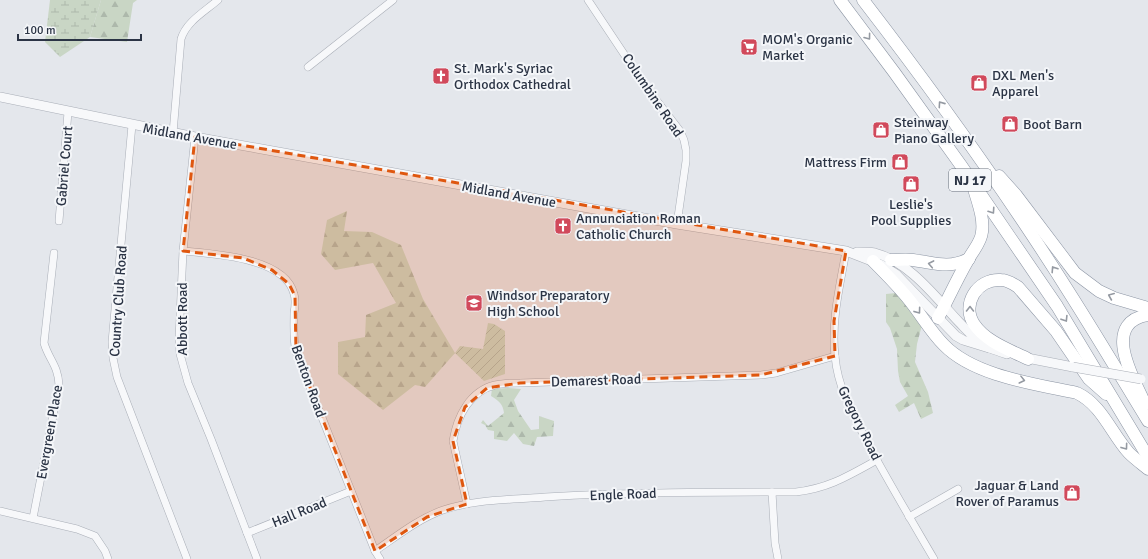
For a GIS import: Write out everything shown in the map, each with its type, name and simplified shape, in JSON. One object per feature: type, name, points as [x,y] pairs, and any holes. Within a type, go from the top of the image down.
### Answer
[{"type":"highway","name":"NJ 17","points":[[840,0],[894,72],[1057,306],[1148,457]]},
{"type":"highway","name":"NJ 17","points":[[863,0],[930,88],[968,142],[1072,297],[1148,421]]},
{"type":"highway","points":[[968,142],[1016,195],[1075,273],[1100,291],[1114,298],[1148,308]]},
{"type":"highway","points":[[938,318],[982,236],[983,230],[981,217],[971,181]]},
{"type":"highway","points":[[891,260],[913,260],[944,266],[957,264],[969,259]]},
{"type":"highway","points":[[873,261],[898,286],[939,339],[951,352],[967,362],[987,371],[1077,393],[1083,396],[1098,410],[1129,453],[1148,469]]},
{"type":"highway","points":[[1028,359],[996,343],[982,333],[974,324],[970,314],[970,303],[974,293],[982,284],[994,280],[1000,280],[1018,286],[1056,331],[1089,379],[1113,401]]},
{"type":"highway","points":[[1148,315],[1136,318],[1128,325],[1123,336],[1123,347],[1125,359],[1148,410]]},
{"type":"street","points":[[174,133],[180,40],[188,25],[218,0]]},
{"type":"street","points":[[308,67],[393,0]]},
{"type":"street","name":"Columbine Road","points":[[588,0],[644,84],[680,131],[684,140],[686,161],[678,224]]},
{"type":"street","name":"Midland Avenue","points":[[0,98],[195,137],[678,224],[846,251],[882,265],[896,274],[950,331],[963,340],[1028,359],[1144,379]]},
{"type":"street","name":"Gabriel Court","points":[[59,221],[68,112]]},
{"type":"street","name":"Country Club Road","points":[[132,125],[112,342],[113,358],[117,378],[187,559]]},
{"type":"street","name":"Abbott Road","points":[[195,137],[183,251],[179,339],[183,369],[257,559]]},
{"type":"street","name":"Benton Road","points":[[183,251],[228,255],[243,258],[272,270],[282,276],[289,284],[295,296],[294,341],[296,352],[375,551],[380,559]]},
{"type":"street","points":[[846,251],[874,253],[891,260],[909,271],[925,285],[970,334],[989,348]]},
{"type":"street","name":"Gregory Road","points":[[846,251],[834,321],[834,356],[838,376],[849,408],[934,559]]},
{"type":"street","name":"Evergreen Place","points":[[33,518],[59,385],[56,367],[46,351],[44,343],[54,253]]},
{"type":"street","name":"Demarest Road","points":[[467,504],[453,441],[454,432],[464,407],[474,396],[487,388],[497,384],[761,375],[776,373],[834,356]]},
{"type":"street","name":"Engle Road","points":[[375,551],[427,517],[443,510],[467,504],[609,493],[796,492],[827,486],[877,460]]},
{"type":"street","points":[[909,517],[958,489]]},
{"type":"street","name":"Hall Road","points":[[247,533],[351,491]]},
{"type":"street","points":[[772,492],[775,542],[778,559]]},
{"type":"street","points":[[0,511],[77,528],[95,536],[103,547],[108,559]]},
{"type":"highlighted area","points":[[195,137],[846,251],[834,321],[835,356],[761,375],[520,383],[487,388],[465,407],[453,441],[467,504],[427,517],[375,551],[296,352],[295,296],[289,284],[272,270],[243,258],[183,251]]},
{"type":"green space","points":[[50,0],[101,0],[90,37],[60,57],[45,42]]},
{"type":"green space","points":[[101,0],[137,0],[133,3],[127,42],[90,37]]},
{"type":"green space","points":[[347,211],[344,231],[372,232],[401,245],[423,299],[455,353],[425,387],[415,385],[383,410],[338,374],[338,342],[365,337],[366,315],[396,303],[373,263],[335,270],[321,254],[327,220]]},
{"type":"green space","points":[[896,293],[911,308],[922,325],[917,344],[915,362],[928,392],[933,413],[921,419],[914,403],[899,412],[895,405],[908,396],[900,382],[897,349],[890,328],[886,322],[886,294]]},
{"type":"green space","points":[[488,323],[494,324],[505,331],[505,374],[484,381],[455,353],[460,346],[483,349]]},
{"type":"green space","points":[[492,389],[521,389],[514,400],[518,411],[531,430],[539,429],[539,416],[554,421],[553,436],[537,437],[534,446],[523,444],[514,433],[507,441],[494,439],[494,431],[488,430],[485,425],[481,423],[483,420],[488,426],[504,413],[503,407],[500,403],[491,396]]},
{"type":"place","name":"MOM's Organic Market","points":[[749,47]]},
{"type":"place","name":"St. Mark's Syriac Orthodox Cathedral","points":[[441,76]]},
{"type":"place","name":"DXL Men's Apparel","points":[[979,83]]},
{"type":"place","name":"Boot Barn","points":[[1010,124]]},
{"type":"place","name":"Steinway Piano Gallery","points":[[881,130]]},
{"type":"place","name":"Mattress Firm","points":[[900,162]]},
{"type":"place","name":"Leslie's Pool Supplies","points":[[911,184]]},
{"type":"place","name":"Annunciation Roman Catholic Church","points":[[563,226]]},
{"type":"place","name":"Windsor Preparatory High School","points":[[474,303]]},
{"type":"place","name":"Jaguar & Land Rover of Paramus","points":[[1072,493]]}]
